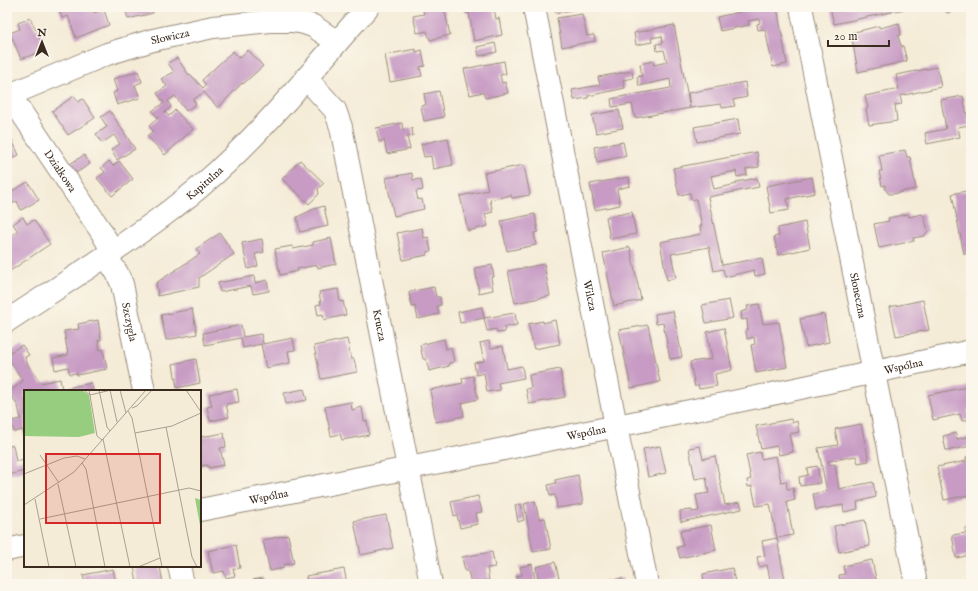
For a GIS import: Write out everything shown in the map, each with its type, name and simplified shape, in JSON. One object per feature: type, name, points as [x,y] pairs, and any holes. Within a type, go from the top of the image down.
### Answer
[{"type":"street","name":"Kapitulna","points":[[7,321],[147,228],[211,178],[238,153],[368,7]]},
{"type":"street","name":"Wilcza","points":[[534,7],[647,584]]},
{"type":"street","name":"Słoneczna","points":[[801,7],[916,584]]},
{"type":"street","name":"Słowicza","points":[[8,94],[107,54],[153,40],[213,27],[270,21],[292,21],[313,26],[337,42]]},
{"type":"street","name":"Krucza","points":[[306,78],[335,110],[341,127],[431,584]]},
{"type":"street","name":"Działkowa","points":[[8,94],[101,231],[109,254]]},
{"type":"street","name":"Szczygla","points":[[109,254],[122,284],[144,390]]},
{"type":"street","name":"Wspólna","points":[[201,510],[616,427],[874,373],[971,351]]},
{"type":"street","points":[[7,550],[24,546]]},
{"type":"street","points":[[179,567],[183,584]]},
{"type":"building","points":[[58,7],[92,7],[94,13],[104,10],[109,25],[76,38],[68,16],[62,18]]},
{"type":"building","points":[[125,7],[152,7],[153,13],[128,19]]},
{"type":"building","points":[[422,7],[444,7],[450,35],[430,40],[427,31],[417,33],[413,16],[424,14]]},
{"type":"building","points":[[464,7],[494,8],[496,19],[499,18],[502,35],[474,41],[469,13],[466,13]]},
{"type":"building","points":[[554,7],[580,7],[580,8],[556,13]]},
{"type":"building","points":[[739,7],[777,7],[787,64],[773,67],[765,29],[758,30],[757,24],[760,23],[759,19],[748,21],[749,25],[720,31],[717,17],[740,12]]},
{"type":"building","points":[[830,7],[910,7],[910,8],[834,24]]},
{"type":"building","points":[[945,7],[971,7],[971,8],[947,13]]},
{"type":"building","points":[[582,14],[587,36],[594,35],[595,41],[562,47],[557,18]]},
{"type":"building","points":[[30,18],[36,30],[41,28],[44,36],[40,38],[45,50],[21,59],[10,33],[20,29],[18,23]]},
{"type":"building","points":[[899,23],[901,35],[898,36],[901,46],[903,46],[907,61],[858,72],[851,33]]},
{"type":"building","points":[[674,25],[690,108],[635,118],[632,104],[612,107],[611,99],[671,88],[670,79],[639,86],[637,77],[642,76],[640,64],[653,61],[654,65],[667,62],[664,50],[657,51],[656,44],[663,43],[662,36],[651,38],[652,42],[636,45],[634,33]]},
{"type":"building","points":[[495,43],[497,52],[479,56],[477,47]]},
{"type":"building","points":[[416,49],[416,52],[422,50],[425,66],[420,67],[422,76],[390,82],[385,55]]},
{"type":"building","points":[[248,50],[263,66],[243,84],[242,83],[218,108],[204,92],[193,100],[196,104],[186,111],[175,96],[168,101],[171,107],[165,112],[169,116],[175,110],[193,129],[165,155],[147,136],[153,131],[149,126],[158,118],[152,111],[164,103],[157,93],[167,86],[161,79],[174,72],[168,63],[177,58],[189,75],[190,74],[203,88],[206,85],[202,80],[233,51],[239,58]]},
{"type":"building","points":[[504,61],[506,74],[500,75],[502,83],[505,82],[508,93],[485,98],[483,92],[470,95],[464,69]]},
{"type":"building","points":[[937,67],[941,87],[900,96],[902,104],[895,105],[897,121],[869,125],[866,109],[868,108],[865,96],[899,89],[896,75]]},
{"type":"building","points":[[138,71],[142,82],[135,85],[140,98],[117,105],[113,93],[117,91],[113,79]]},
{"type":"building","points":[[632,71],[633,78],[623,80],[625,88],[588,96],[588,98],[574,100],[572,90],[600,85],[598,77]]},
{"type":"building","points":[[745,82],[747,97],[733,100],[735,106],[722,108],[721,104],[690,108],[688,93]]},
{"type":"building","points":[[439,91],[444,117],[424,121],[421,106],[426,105],[424,94]]},
{"type":"building","points":[[74,96],[78,102],[83,99],[95,118],[68,135],[52,111]]},
{"type":"building","points":[[963,96],[969,125],[958,127],[960,137],[927,144],[925,133],[946,129],[941,100]]},
{"type":"building","points":[[619,110],[623,128],[596,133],[592,115]]},
{"type":"building","points":[[110,111],[135,149],[117,160],[111,150],[120,144],[114,135],[102,143],[96,134],[107,127],[101,117]]},
{"type":"building","points":[[738,119],[740,134],[697,142],[694,127]]},
{"type":"building","points":[[402,123],[403,130],[412,128],[413,136],[407,137],[410,149],[387,154],[384,140],[379,142],[376,128]]},
{"type":"building","points":[[7,129],[19,155],[7,161]]},
{"type":"building","points":[[448,138],[453,165],[433,169],[431,156],[424,157],[421,144]]},
{"type":"building","points":[[623,142],[626,156],[597,162],[594,147]]},
{"type":"building","points":[[905,150],[907,157],[910,157],[916,189],[889,194],[885,189],[885,185],[882,186],[879,171],[882,171],[879,155]]},
{"type":"building","points":[[757,152],[759,167],[746,169],[747,175],[737,177],[736,171],[711,176],[714,189],[737,184],[736,182],[757,178],[759,187],[708,197],[722,265],[762,258],[765,274],[755,276],[754,270],[725,277],[723,269],[714,271],[709,247],[671,254],[676,278],[667,280],[660,242],[701,234],[700,226],[702,226],[696,199],[691,200],[690,193],[679,195],[673,168]]},
{"type":"building","points":[[84,155],[90,164],[76,173],[70,164]]},
{"type":"building","points":[[300,160],[324,183],[318,189],[319,194],[309,204],[282,179]]},
{"type":"building","points":[[109,161],[113,166],[119,161],[133,179],[112,196],[97,178],[105,172],[101,168]]},
{"type":"building","points":[[524,165],[530,195],[512,198],[511,195],[490,200],[493,212],[485,214],[488,226],[468,231],[460,196],[488,190],[484,173]]},
{"type":"building","points":[[412,173],[413,180],[421,179],[423,190],[416,191],[418,200],[422,199],[424,209],[394,216],[386,178]]},
{"type":"building","points":[[629,177],[630,186],[617,189],[620,205],[595,210],[590,184]]},
{"type":"building","points":[[812,177],[815,193],[787,199],[789,210],[771,213],[766,186]]},
{"type":"building","points":[[28,182],[39,200],[21,210],[17,201],[7,207],[7,194]]},
{"type":"building","points":[[971,190],[971,252],[964,254],[952,194]]},
{"type":"building","points":[[324,206],[328,226],[300,232],[297,217]]},
{"type":"building","points":[[632,212],[636,234],[610,239],[606,217]]},
{"type":"building","points":[[535,214],[538,232],[534,233],[536,245],[507,251],[501,221]]},
{"type":"building","points":[[908,214],[909,217],[922,214],[924,216],[928,231],[924,236],[913,238],[914,241],[879,248],[874,224],[889,221],[888,218]]},
{"type":"building","points":[[23,217],[27,224],[34,220],[50,244],[7,273],[7,238],[18,231],[13,224]]},
{"type":"building","points":[[805,222],[810,248],[778,255],[774,237],[779,236],[778,228]]},
{"type":"building","points":[[422,228],[424,238],[428,237],[431,251],[427,252],[427,255],[403,260],[397,233]]},
{"type":"building","points":[[220,233],[234,254],[199,278],[199,287],[158,296],[156,283],[200,254],[196,249]]},
{"type":"building","points":[[331,238],[336,264],[318,268],[317,265],[297,269],[298,271],[280,275],[275,249],[292,246],[293,249],[313,245],[313,242]]},
{"type":"building","points":[[262,239],[264,252],[255,254],[258,266],[248,269],[242,243]]},
{"type":"building","points":[[630,247],[641,300],[614,306],[603,253]]},
{"type":"building","points":[[544,264],[550,296],[515,303],[508,271]]},
{"type":"building","points":[[492,265],[494,277],[491,277],[493,290],[479,293],[475,268]]},
{"type":"building","points":[[254,276],[255,283],[267,280],[269,291],[253,294],[251,286],[220,292],[218,283]]},
{"type":"building","points":[[434,287],[436,297],[440,297],[441,305],[437,306],[439,314],[418,319],[415,306],[412,307],[409,292]]},
{"type":"building","points":[[338,289],[340,302],[343,301],[346,315],[324,320],[323,314],[318,315],[316,305],[321,304],[319,292]]},
{"type":"building","points":[[729,300],[733,318],[706,323],[702,305]]},
{"type":"building","points":[[923,300],[929,330],[896,336],[890,307]]},
{"type":"building","points":[[759,304],[763,324],[779,322],[787,367],[756,373],[751,345],[755,344],[754,337],[747,339],[747,319],[742,320],[741,312],[748,310],[747,306]]},
{"type":"building","points":[[482,307],[484,318],[460,323],[458,312]]},
{"type":"building","points":[[192,309],[197,334],[166,340],[161,315]]},
{"type":"building","points":[[673,311],[682,357],[670,359],[663,323],[656,324],[655,314]]},
{"type":"building","points":[[515,313],[517,325],[504,327],[505,332],[497,333],[496,329],[487,331],[484,318]]},
{"type":"building","points":[[824,314],[829,342],[806,347],[800,319]]},
{"type":"building","points":[[98,320],[101,340],[98,340],[100,350],[103,349],[107,369],[77,375],[77,373],[70,374],[68,367],[55,370],[53,358],[68,355],[64,331],[79,329],[78,324]]},
{"type":"building","points":[[555,320],[560,344],[534,349],[528,324],[543,321],[543,323]]},
{"type":"building","points":[[241,325],[243,337],[261,334],[263,344],[293,338],[295,350],[288,351],[290,363],[266,368],[261,344],[243,348],[241,338],[205,345],[203,333]]},
{"type":"building","points":[[648,325],[660,382],[631,388],[619,330]]},
{"type":"building","points":[[724,328],[732,370],[715,374],[717,386],[699,389],[698,385],[695,387],[690,362],[712,359],[707,332]]},
{"type":"building","points":[[347,339],[351,359],[354,359],[357,372],[321,379],[314,346]]},
{"type":"building","points":[[444,339],[446,349],[451,347],[454,362],[449,363],[449,366],[429,371],[426,359],[423,359],[420,345]]},
{"type":"building","points":[[489,341],[491,348],[503,346],[507,369],[522,366],[524,378],[498,383],[500,390],[487,392],[484,373],[476,375],[474,363],[484,361],[480,343]]},
{"type":"building","points":[[22,345],[29,355],[25,357],[28,365],[41,383],[60,379],[62,389],[91,383],[93,390],[24,390],[24,435],[23,430],[14,432],[11,421],[21,419],[18,406],[9,392],[23,381],[7,354]]},
{"type":"building","points":[[196,359],[200,383],[177,388],[173,364]]},
{"type":"building","points":[[560,369],[565,397],[529,404],[526,389],[531,388],[529,375]]},
{"type":"building","points":[[473,376],[478,399],[462,403],[464,416],[436,422],[430,390],[463,383],[462,378]]},
{"type":"building","points":[[971,384],[971,409],[968,410],[970,419],[962,421],[960,414],[933,420],[928,395],[967,387],[967,385]]},
{"type":"building","points":[[237,389],[239,402],[226,404],[229,417],[210,421],[207,407],[212,406],[209,394]]},
{"type":"building","points":[[304,389],[307,400],[286,404],[284,393]]},
{"type":"building","points":[[351,402],[352,410],[362,407],[364,421],[367,421],[369,435],[342,440],[340,434],[331,436],[325,407]]},
{"type":"building","points":[[791,419],[792,423],[797,421],[799,432],[789,434],[793,452],[779,455],[777,446],[761,449],[756,426]]},
{"type":"building","points":[[861,424],[869,461],[858,463],[856,456],[828,461],[829,465],[835,464],[839,489],[873,482],[876,497],[857,502],[858,509],[844,512],[843,505],[816,510],[813,494],[827,491],[818,448],[838,445],[835,429]]},
{"type":"building","points":[[224,433],[226,447],[220,448],[224,465],[208,468],[208,465],[201,466],[201,437]]},
{"type":"building","points":[[956,433],[957,439],[971,436],[971,446],[946,451],[943,436]]},
{"type":"building","points":[[13,445],[16,461],[24,459],[24,471],[7,475],[7,447]]},
{"type":"building","points":[[660,446],[666,473],[648,477],[643,449]]},
{"type":"building","points":[[700,446],[703,459],[715,456],[725,505],[740,502],[742,509],[681,522],[680,511],[699,511],[696,495],[709,493],[706,477],[695,479],[689,448]]},
{"type":"building","points":[[760,452],[761,459],[776,456],[781,482],[786,481],[787,489],[793,488],[795,500],[787,502],[793,535],[777,538],[770,504],[756,506],[752,486],[748,487],[747,480],[751,479],[746,455]]},
{"type":"building","points":[[971,456],[971,500],[969,495],[944,500],[937,467],[966,461],[966,457]]},
{"type":"building","points":[[817,466],[820,483],[800,486],[799,477],[808,475],[807,468]]},
{"type":"building","points":[[578,475],[583,504],[557,508],[555,495],[550,496],[548,485],[556,483],[555,480]]},
{"type":"building","points":[[478,496],[482,512],[476,513],[478,524],[460,528],[457,515],[454,516],[451,502]]},
{"type":"building","points":[[535,501],[539,519],[545,518],[551,549],[533,552],[524,504]]},
{"type":"building","points":[[521,504],[524,520],[518,522],[515,505]]},
{"type":"building","points":[[386,515],[393,548],[361,555],[354,521]]},
{"type":"building","points":[[865,520],[870,546],[839,552],[834,526]]},
{"type":"building","points":[[711,525],[716,550],[680,558],[677,547],[683,546],[680,531]]},
{"type":"building","points":[[971,527],[971,555],[956,558],[952,535],[966,533],[965,529]]},
{"type":"building","points":[[288,535],[294,563],[283,565],[284,568],[270,571],[263,540]]},
{"type":"building","points":[[777,538],[786,584],[771,584],[767,565],[759,567],[757,557],[765,556],[762,541]]},
{"type":"building","points":[[236,545],[240,568],[233,569],[235,576],[226,578],[224,571],[213,573],[208,551]]},
{"type":"building","points":[[492,552],[495,567],[487,568],[489,580],[471,583],[468,571],[465,571],[462,557]]},
{"type":"building","points":[[872,560],[877,584],[847,584],[846,580],[840,581],[839,575],[845,574],[843,566]]},
{"type":"building","points":[[555,562],[559,578],[539,582],[536,567]]},
{"type":"building","points":[[532,564],[536,584],[517,584],[516,576],[522,575],[520,567]]},
{"type":"building","points":[[134,567],[160,567],[163,584],[146,584],[146,582],[137,583]]},
{"type":"building","points":[[732,568],[735,582],[723,584],[704,584],[703,574]]},
{"type":"building","points":[[113,569],[116,584],[85,584],[83,575]]},
{"type":"building","points":[[344,569],[347,584],[308,584],[306,576]]},
{"type":"building","points":[[263,578],[265,584],[254,584],[253,580]]},
{"type":"building","points":[[622,578],[623,584],[599,583]]},
{"type":"building","points":[[398,580],[399,584],[381,584],[381,583]]}]
